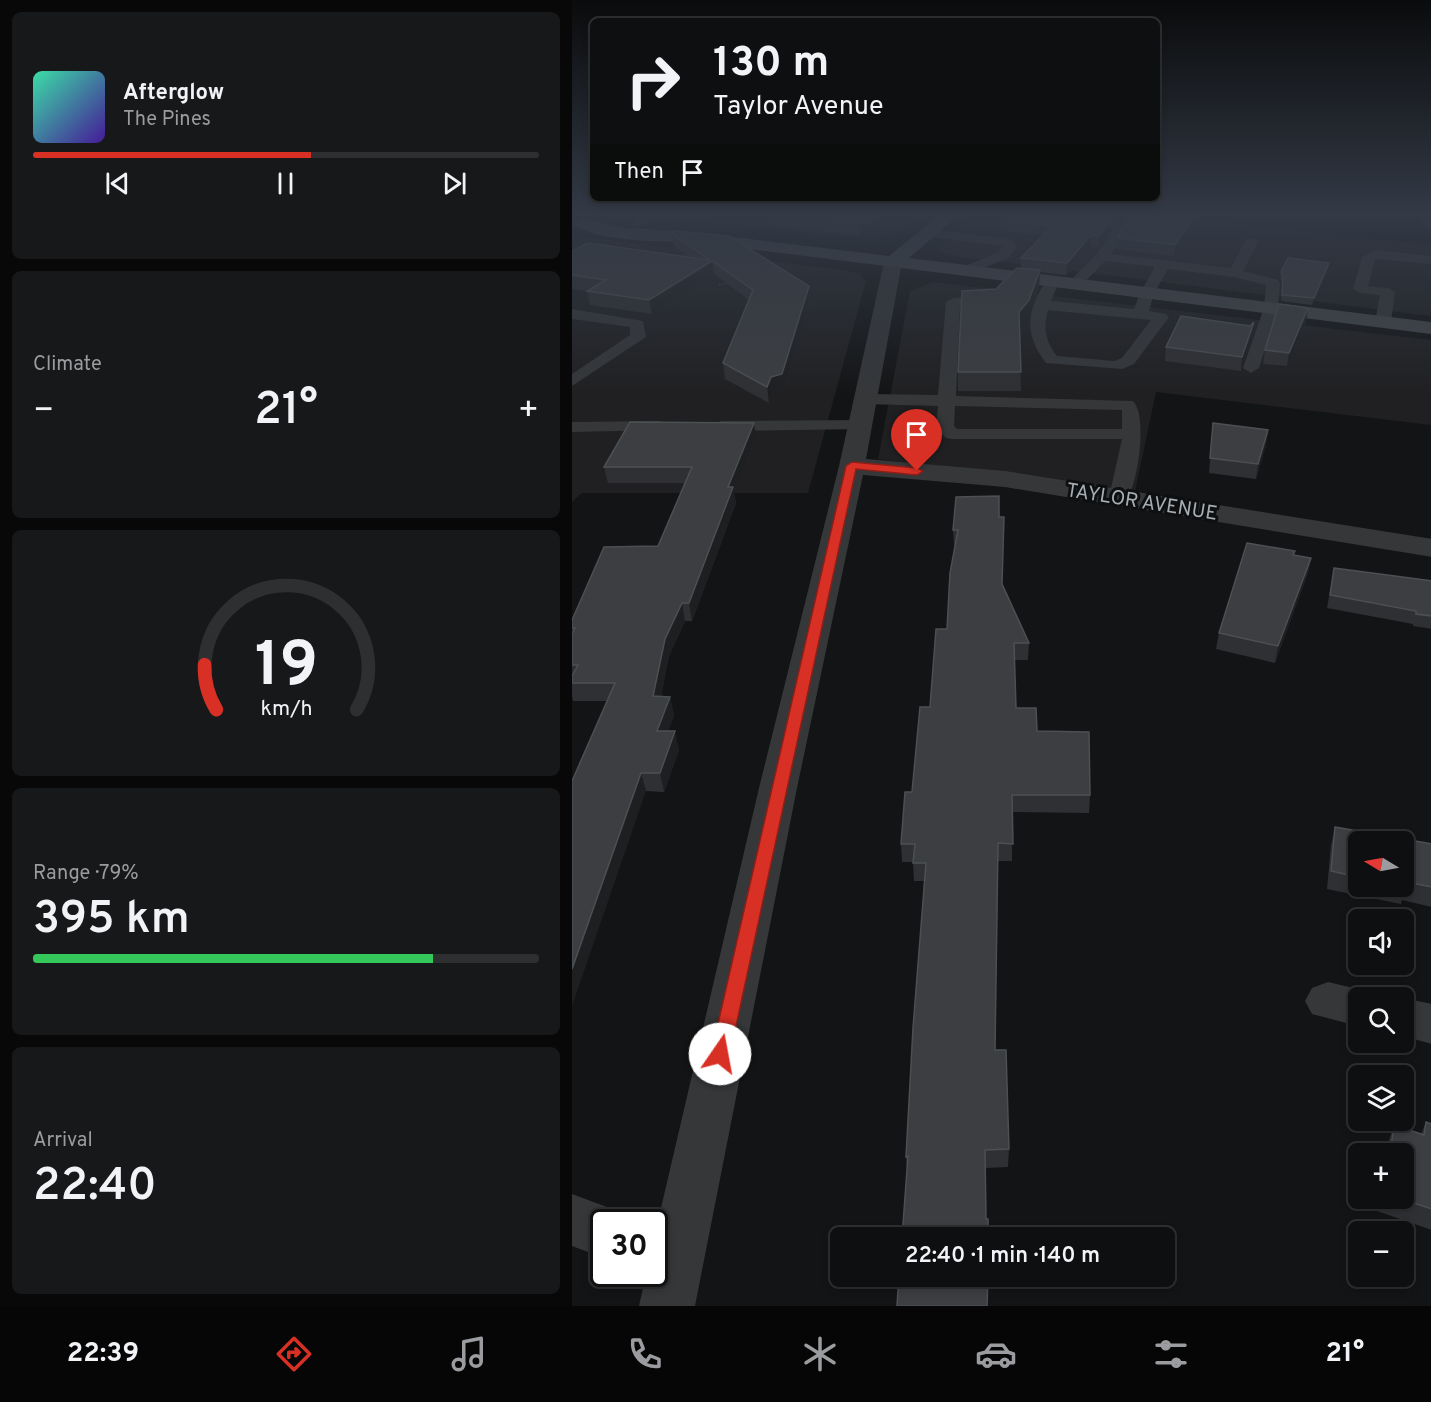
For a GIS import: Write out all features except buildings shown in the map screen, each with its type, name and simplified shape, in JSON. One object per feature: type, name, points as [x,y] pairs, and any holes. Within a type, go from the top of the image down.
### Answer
[{"type":"main road","points":[[990,274],[1432,328]]},
{"type":"street","points":[[668,1264],[852,466],[891,274]]},
{"type":"street","name":"TAYLOR AVENUE","points":[[852,466],[1005,479],[1432,548]]},
{"type":"street","points":[[1414,1020],[1432,1024]]},
{"type":"street","points":[[572,1220],[590,1227]]},
{"type":"lane","points":[[1074,285],[1085,274]]},
{"type":"lane","points":[[1140,314],[1147,293],[1158,274]]},
{"type":"lane","points":[[1239,274],[1273,283],[1271,308],[1251,368]]},
{"type":"lane","points":[[1364,274],[1360,289],[1388,292],[1383,322]]},
{"type":"lane","points":[[1014,277],[991,301],[953,302],[945,428],[952,434],[1132,434]]},
{"type":"lane","points":[[1042,305],[1167,318],[1128,361],[1116,366],[1052,360],[1041,347],[1037,335],[1037,318],[1042,305],[1052,282]]},
{"type":"lane","points":[[572,314],[638,324],[638,338],[572,381]]},
{"type":"lane","points":[[1243,327],[1264,330]]},
{"type":"lane","points":[[865,399],[1127,405],[1131,409],[1131,447],[1119,497]]},
{"type":"lane","points":[[701,426],[860,425]]},
{"type":"lane","points":[[572,427],[678,426]]},
{"type":"path","points":[[719,285],[729,283]]},
{"type":"shaded area","points":[[572,274],[860,274],[866,281],[808,493],[582,493],[572,502]]},
{"type":"shaded area","points":[[1097,274],[1431,274],[1431,316]]},
{"type":"shaded area","points":[[933,282],[1431,340],[1431,425],[1156,392],[1135,492],[878,459],[910,291]]},
{"type":"route","points":[[720,1054],[852,466],[917,471]]}]
